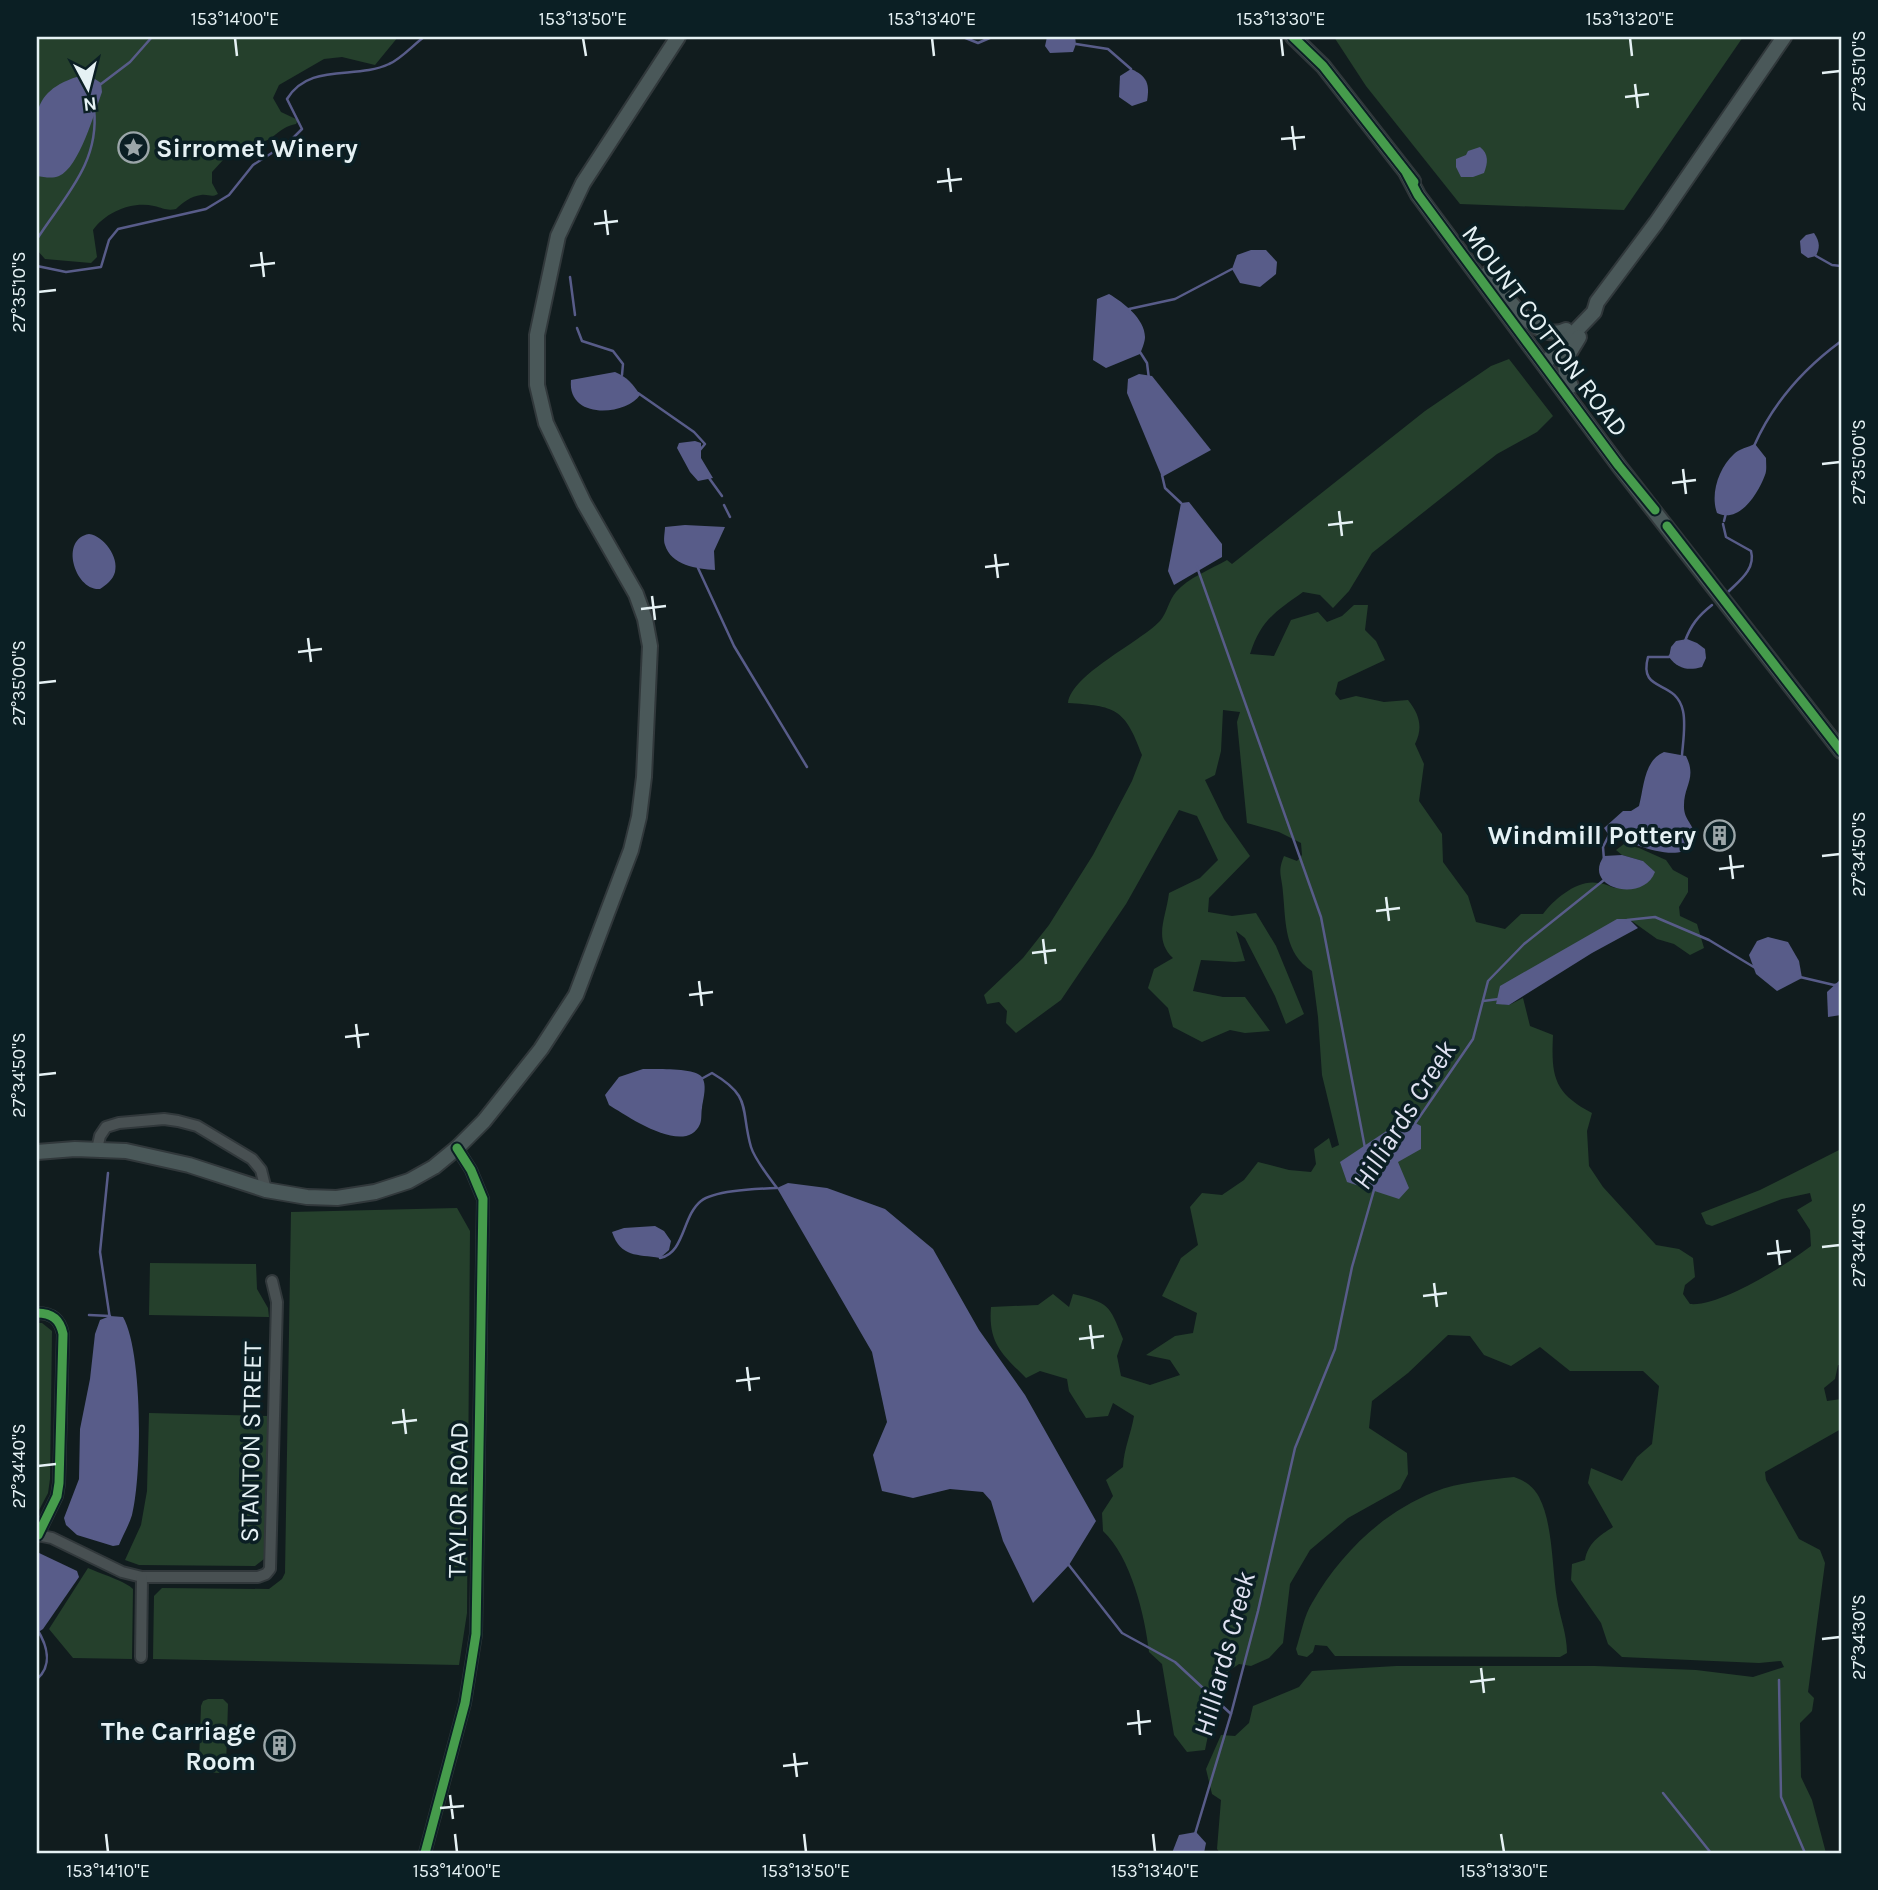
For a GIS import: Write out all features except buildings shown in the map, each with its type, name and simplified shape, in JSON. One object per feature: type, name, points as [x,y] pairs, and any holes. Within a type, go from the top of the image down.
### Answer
[{"type":"main road","points":[[37,1152],[97,1149],[126,1152],[171,1160],[286,1195],[314,1198],[375,1192],[409,1181],[434,1167],[457,1148],[484,1121],[541,1049],[576,995],[631,850],[639,817],[644,777],[650,646],[645,619],[636,594],[584,503],[546,423],[537,385],[537,335],[558,236],[583,183],[678,37]]},
{"type":"main road","name":"MOUNT COTTON ROAD","points":[[1293,37],[1323,66],[1487,274],[1619,466],[1841,751]]},
{"type":"main road","points":[[1571,386],[1565,374],[1564,363],[1595,307],[1784,37]]},
{"type":"main road","name":"MOUNT COTTON ROAD","points":[[1407,174],[1418,195],[1545,358],[1571,386],[1655,510]]},
{"type":"main road","points":[[1487,274],[1537,329],[1554,334],[1566,330]]},
{"type":"main road","points":[[1545,358],[1566,330],[1595,307]]},
{"type":"main road","points":[[1545,358],[1595,307]]},
{"type":"street","points":[[97,1149],[100,1136],[106,1127],[119,1123],[164,1119],[178,1121],[197,1126],[251,1159],[261,1170],[266,1189]]},
{"type":"street","name":"TAYLOR ROAD","points":[[425,1853],[465,1703],[476,1634],[483,1199],[471,1170],[457,1148]]},
{"type":"street","name":"STANTON STREET","points":[[38,1535],[52,1538],[122,1572],[142,1577],[258,1577],[266,1574],[270,1569],[277,1302],[272,1281]]},
{"type":"street","points":[[37,1312],[53,1316],[60,1323],[63,1334],[59,1483],[57,1496],[38,1535]]},
{"type":"street","points":[[141,1657],[142,1577]]},
{"type":"green space","name":"Sirromet Winery","points":[[37,37],[398,37],[375,65],[342,57],[324,59],[279,85],[273,98],[281,112],[298,120],[296,124],[267,140],[233,146],[224,151],[223,160],[212,172],[212,183],[218,194],[214,196],[194,197],[173,210],[137,205],[112,213],[93,230],[97,257],[91,263],[45,259],[37,250]]},
{"type":"green space","points":[[1334,37],[1743,37],[1624,210],[1460,204],[1366,86]]},
{"type":"green space","points":[[1509,359],[1553,416],[1537,432],[1497,454],[1372,553],[1349,591],[1333,608],[1320,595],[1303,592],[1284,605],[1264,625],[1250,654],[1274,656],[1291,620],[1318,612],[1327,622],[1342,616],[1354,605],[1368,605],[1365,630],[1376,641],[1385,660],[1338,682],[1335,694],[1340,700],[1356,696],[1384,702],[1408,700],[1412,706],[1418,716],[1419,727],[1415,744],[1424,764],[1419,801],[1442,834],[1443,862],[1468,896],[1476,922],[1505,929],[1521,914],[1543,914],[1553,902],[1583,884],[1600,883],[1615,888],[1643,861],[1622,855],[1616,850],[1624,844],[1666,860],[1673,870],[1688,878],[1688,892],[1679,907],[1680,916],[1697,924],[1704,948],[1690,955],[1674,944],[1657,939],[1629,919],[1496,1003],[1509,1005],[1523,998],[1530,1026],[1553,1035],[1554,1073],[1562,1091],[1592,1113],[1587,1131],[1589,1166],[1603,1187],[1656,1245],[1679,1249],[1693,1258],[1695,1277],[1685,1285],[1683,1294],[1690,1304],[1718,1299],[1735,1292],[1786,1264],[1811,1246],[1810,1230],[1797,1210],[1812,1201],[1810,1193],[1782,1199],[1712,1226],[1706,1224],[1701,1213],[1760,1190],[1841,1149],[1841,1365],[1838,1365],[1835,1379],[1824,1388],[1827,1401],[1841,1399],[1841,1429],[1765,1472],[1766,1480],[1799,1539],[1820,1550],[1825,1563],[1808,1692],[1814,1698],[1812,1711],[1800,1723],[1801,1777],[1812,1800],[1826,1853],[1220,1853],[1217,1849],[1221,1800],[1212,1794],[1206,1769],[1221,1735],[1235,1736],[1249,1723],[1253,1706],[1299,1687],[1312,1671],[1396,1666],[1595,1666],[1696,1670],[1753,1677],[1784,1667],[1781,1661],[1759,1663],[1622,1657],[1608,1644],[1601,1623],[1571,1580],[1572,1564],[1585,1560],[1591,1544],[1613,1527],[1588,1483],[1591,1468],[1622,1481],[1637,1457],[1652,1444],[1659,1386],[1643,1371],[1570,1371],[1540,1347],[1511,1366],[1484,1355],[1470,1336],[1448,1335],[1408,1373],[1372,1401],[1369,1428],[1407,1453],[1408,1474],[1400,1489],[1348,1518],[1310,1550],[1290,1584],[1283,1643],[1269,1658],[1251,1666],[1239,1664],[1220,1677],[1205,1750],[1187,1752],[1174,1735],[1162,1664],[1149,1652],[1140,1605],[1129,1571],[1113,1542],[1103,1531],[1102,1513],[1113,1496],[1106,1480],[1123,1467],[1134,1416],[1113,1403],[1108,1416],[1086,1418],[1069,1391],[1067,1379],[1040,1371],[1026,1378],[998,1347],[992,1330],[991,1307],[1038,1305],[1053,1294],[1069,1307],[1073,1294],[1101,1303],[1111,1312],[1123,1339],[1117,1356],[1121,1376],[1150,1385],[1180,1375],[1170,1360],[1146,1355],[1175,1336],[1193,1333],[1197,1313],[1162,1296],[1181,1258],[1198,1245],[1190,1207],[1202,1193],[1222,1195],[1244,1180],[1258,1162],[1289,1170],[1311,1172],[1316,1164],[1314,1149],[1329,1138],[1332,1148],[1339,1145],[1322,1075],[1312,971],[1296,955],[1286,926],[1281,867],[1284,856],[1297,861],[1302,855],[1301,843],[1279,832],[1247,823],[1237,722],[1240,712],[1223,710],[1221,751],[1215,775],[1205,780],[1224,819],[1250,856],[1209,898],[1208,912],[1232,916],[1256,913],[1276,946],[1304,1014],[1286,1024],[1275,996],[1245,938],[1236,931],[1245,961],[1201,960],[1193,991],[1223,997],[1245,997],[1270,1031],[1245,1033],[1230,1030],[1202,1042],[1173,1027],[1168,1008],[1148,988],[1154,969],[1173,958],[1167,951],[1162,936],[1169,893],[1200,878],[1218,860],[1197,816],[1179,810],[1126,904],[1061,1000],[1016,1033],[1006,1023],[1007,1011],[999,1002],[987,1004],[984,995],[1023,958],[1049,925],[1093,855],[1132,781],[1142,755],[1124,719],[1108,708],[1068,703],[1072,692],[1093,670],[1160,621],[1174,595],[1187,582],[1227,560],[1232,564],[1425,411],[1491,366]]},
{"type":"green space","points":[[457,1208],[470,1231],[467,1613],[459,1665],[153,1659],[154,1596],[162,1588],[269,1589],[282,1579],[285,1573],[291,1212]]},
{"type":"green space","points":[[150,1263],[256,1264],[257,1289],[268,1308],[269,1317],[149,1315]]},
{"type":"green space","points":[[37,1323],[42,1323],[52,1331],[50,1479],[48,1493],[37,1514]]},
{"type":"green space","points":[[149,1413],[268,1416],[264,1559],[255,1566],[139,1565],[125,1560],[141,1525],[147,1491]]},
{"type":"green space","points":[[1514,1477],[1531,1487],[1544,1508],[1567,1653],[1560,1657],[1335,1656],[1327,1646],[1315,1645],[1313,1652],[1307,1657],[1298,1655],[1296,1649],[1305,1619],[1323,1585],[1349,1552],[1380,1523],[1434,1492],[1474,1482]]},
{"type":"green space","points":[[88,1568],[133,1589],[132,1659],[73,1658],[49,1629]]},
{"type":"green space","points":[[223,1699],[228,1704],[226,1766],[219,1773],[205,1772],[199,1763],[201,1706],[203,1701]]},
{"type":"water","points":[[1047,37],[1075,37],[1073,52],[1050,53],[1045,46]]},
{"type":"water","points":[[1131,69],[1144,78],[1148,90],[1147,101],[1132,106],[1119,97],[1120,76]]},
{"type":"water","points":[[83,75],[101,83],[102,92],[80,151],[66,171],[59,176],[37,176],[36,126],[42,101],[50,91],[64,82]]},
{"type":"water","points":[[1480,147],[1487,159],[1484,173],[1461,177],[1456,167],[1456,159]]},
{"type":"water","points":[[1814,233],[1818,250],[1816,256],[1808,258],[1801,253],[1800,241],[1806,235]]},
{"type":"water","points":[[1251,250],[1266,250],[1277,262],[1276,274],[1260,287],[1240,283],[1232,269],[1237,255]]},
{"type":"water","points":[[1109,294],[1127,306],[1141,324],[1145,337],[1140,354],[1106,368],[1093,360],[1097,299]]},
{"type":"water","points":[[615,372],[629,381],[640,395],[633,402],[611,410],[599,410],[578,402],[572,393],[571,380]]},
{"type":"water","points":[[1139,374],[1152,376],[1211,450],[1162,477],[1127,393],[1128,379]]},
{"type":"water","points":[[679,443],[701,443],[701,458],[713,478],[698,481],[677,448]]},
{"type":"water","points":[[1755,444],[1766,458],[1766,473],[1758,490],[1740,511],[1725,515],[1717,513],[1715,489],[1724,466],[1736,452]]},
{"type":"water","points":[[1189,502],[1222,544],[1222,557],[1174,585],[1168,571],[1181,503]]},
{"type":"water","points":[[665,527],[725,527],[714,551],[715,570],[686,565],[668,552],[664,543]]},
{"type":"water","points":[[89,534],[105,543],[115,560],[114,575],[100,589],[84,582],[74,564],[75,545],[80,538]]},
{"type":"water","points":[[1687,639],[1705,649],[1706,658],[1702,667],[1684,668],[1669,657],[1671,647],[1676,641]]},
{"type":"water","points":[[1664,752],[1686,756],[1690,770],[1684,811],[1693,829],[1694,840],[1692,847],[1674,853],[1639,846],[1608,834],[1604,828],[1623,811],[1631,811],[1639,806],[1652,761]]},
{"type":"water","points":[[1622,855],[1643,861],[1655,872],[1648,882],[1639,888],[1628,889],[1607,884],[1599,867],[1604,856]]},
{"type":"water","points":[[1617,919],[1629,919],[1638,928],[1592,953],[1509,1005],[1496,1004],[1500,986]]},
{"type":"water","points":[[1768,937],[1788,942],[1799,961],[1802,978],[1777,991],[1756,974],[1749,955],[1757,941]]},
{"type":"water","points":[[1841,979],[1841,1015],[1828,1017],[1827,992]]},
{"type":"water","points":[[643,1069],[683,1070],[701,1076],[705,1087],[701,1120],[693,1133],[682,1136],[656,1131],[609,1105],[605,1095],[619,1077]]},
{"type":"water","points":[[1406,1118],[1421,1126],[1421,1149],[1398,1162],[1409,1188],[1399,1199],[1347,1182],[1340,1162]]},
{"type":"water","points":[[788,1183],[827,1188],[885,1209],[933,1249],[979,1330],[1025,1395],[1096,1521],[1069,1565],[1033,1603],[1003,1541],[991,1501],[983,1492],[950,1489],[913,1498],[882,1491],[873,1455],[887,1422],[872,1352],[777,1188]]},
{"type":"water","points":[[655,1226],[664,1231],[671,1241],[669,1250],[660,1258],[625,1251],[612,1232],[624,1228]]},
{"type":"water","points":[[110,1316],[123,1317],[130,1334],[139,1414],[138,1472],[132,1515],[119,1545],[113,1546],[77,1535],[66,1525],[64,1518],[79,1479],[80,1429],[95,1334],[100,1320]]},
{"type":"water","points":[[37,1552],[77,1571],[79,1577],[43,1629],[37,1633]]},
{"type":"water","points":[[1196,1832],[1206,1843],[1204,1853],[1172,1853],[1179,1835]]},
{"type":"waterway","points":[[101,84],[130,62],[152,37]]},
{"type":"waterway","points":[[37,266],[66,272],[101,267],[109,240],[118,229],[206,209],[229,195],[253,165],[289,142],[302,129],[287,99],[296,88],[320,76],[376,69],[389,64],[424,37]]},
{"type":"waterway","points":[[963,37],[978,43],[992,37]]},
{"type":"waterway","points":[[1076,44],[1108,49],[1131,69]]},
{"type":"waterway","points":[[37,239],[86,163],[94,128],[94,109]]},
{"type":"waterway","points":[[1816,256],[1832,265],[1841,266]]},
{"type":"waterway","points":[[1130,312],[1129,309],[1175,299],[1232,269]]},
{"type":"waterway","points":[[570,277],[575,315]]},
{"type":"waterway","points":[[577,328],[582,341],[613,351],[623,364],[622,375]]},
{"type":"waterway","points":[[1754,446],[1770,416],[1790,388],[1840,342]]},
{"type":"waterway","points":[[1140,352],[1147,363],[1149,379]]},
{"type":"waterway","points":[[638,393],[694,432],[705,444],[700,450]]},
{"type":"waterway","points":[[1162,475],[1165,488],[1181,503]]},
{"type":"waterway","points":[[709,478],[722,496]]},
{"type":"waterway","points":[[724,505],[730,517]]},
{"type":"waterway","points":[[1724,521],[1726,513]]},
{"type":"waterway","points":[[1723,524],[1726,537],[1751,551],[1752,557],[1746,574],[1728,592]]},
{"type":"waterway","points":[[1197,567],[1321,917],[1365,1148]]},
{"type":"waterway","points":[[698,568],[734,646],[807,767]]},
{"type":"waterway","name":"Hilliards Creek","points":[[1685,641],[1696,621],[1712,605]]},
{"type":"waterway","name":"Hilliards Creek","points":[[1671,655],[1648,657],[1646,669],[1653,682],[1673,694],[1679,701],[1684,722],[1682,755]]},
{"type":"waterway","name":"Hilliards Creek","points":[[1604,860],[1603,847],[1610,833]]},
{"type":"waterway","name":"Hilliards Creek","points":[[1414,1125],[1473,1039],[1488,981],[1524,944],[1604,880]]},
{"type":"waterway","points":[[1627,920],[1655,917],[1709,940],[1757,969]]},
{"type":"waterway","points":[[1800,977],[1834,985],[1841,984]]},
{"type":"waterway","points":[[1483,1001],[1499,999]]},
{"type":"waterway","points":[[703,1078],[712,1073],[734,1089],[743,1105],[753,1152],[777,1188]]},
{"type":"waterway","points":[[108,1173],[100,1252],[110,1319]]},
{"type":"waterway","points":[[660,1258],[674,1249],[690,1216],[701,1201],[726,1192],[776,1188]]},
{"type":"waterway","name":"Hilliards Creek","points":[[1195,1834],[1258,1611],[1295,1448],[1335,1349],[1352,1267],[1374,1190]]},
{"type":"waterway","points":[[89,1315],[110,1316]]},
{"type":"waterway","points":[[1068,1564],[1122,1633],[1175,1662],[1231,1714]]},
{"type":"waterway","points":[[37,1629],[47,1655],[45,1668],[37,1679]]},
{"type":"waterway","points":[[1779,1680],[1781,1797],[1805,1853]]},
{"type":"waterway","points":[[1663,1793],[1711,1853]]},
{"type":"cycle path","points":[[1293,37],[1323,66],[1414,182]]},
{"type":"cycle path","points":[[1407,174],[1418,195],[1619,466],[1655,510]]},
{"type":"cycle path","points":[[1667,526],[1841,751]]},
{"type":"cycle path","points":[[425,1853],[465,1703],[476,1634],[483,1199],[471,1170],[457,1148]]},
{"type":"cycle path","points":[[37,1313],[54,1318],[60,1324],[63,1334],[59,1483],[57,1496],[38,1535]]},
{"type":"place","name":"Sirromet Winery","points":[[133,148]]},
{"type":"place","name":"Windmill Pottery","points":[[1719,835]]},
{"type":"place","name":"The Carriage Room","points":[[279,1746]]}]
